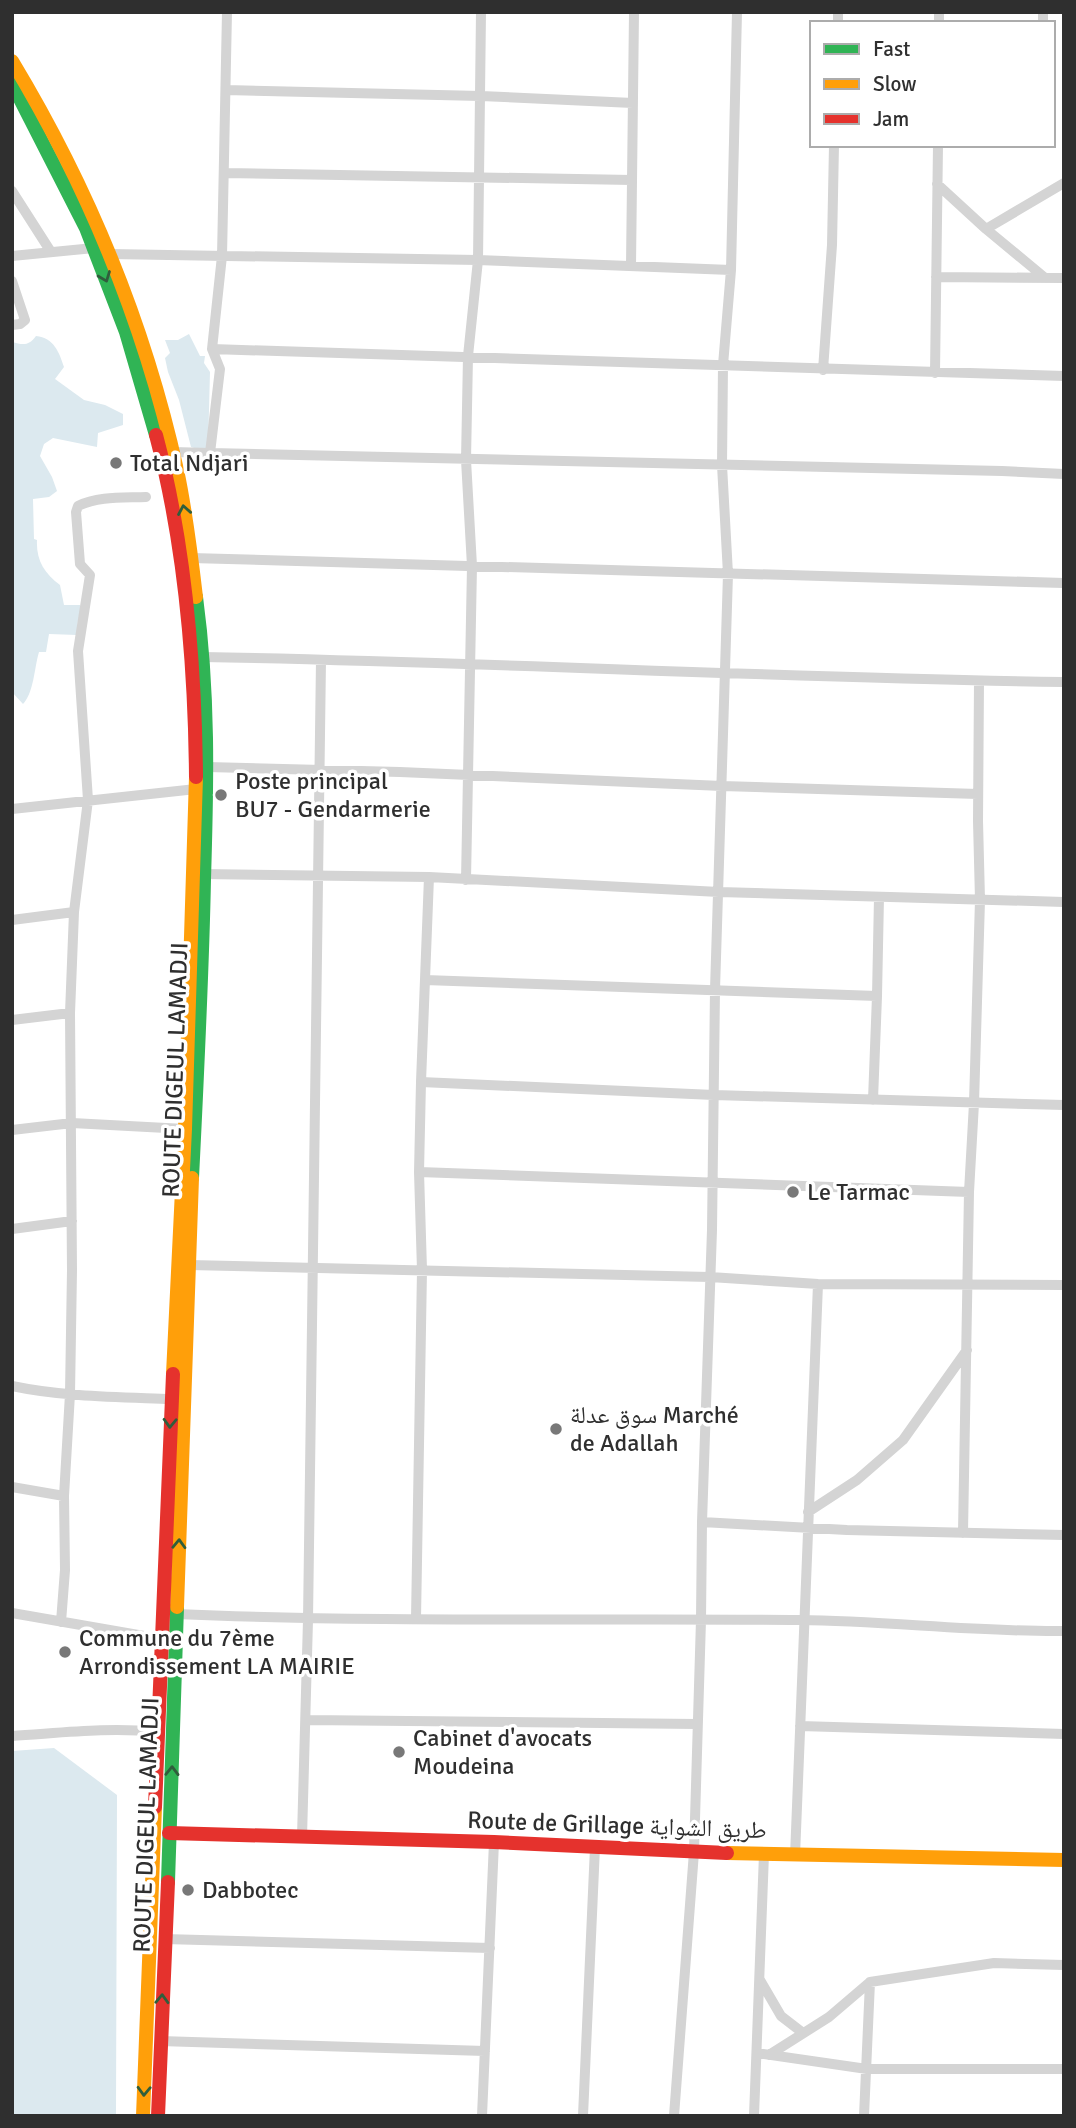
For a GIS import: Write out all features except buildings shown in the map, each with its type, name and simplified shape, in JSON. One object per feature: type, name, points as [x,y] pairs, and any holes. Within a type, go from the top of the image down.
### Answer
[{"type":"main road","name":"ROUTE DIGEUL LAMADJI","points":[[12,61],[76,179],[110,254],[153,376],[173,452],[191,558],[203,657],[207,767],[199,874],[189,1265],[176,1615],[168,1640],[169,1832],[158,2116]]},
{"type":"main road","points":[[12,83],[59,172],[94,248],[127,332],[163,461],[181,566],[195,710],[199,874],[171,1399],[168,1640],[157,1732],[144,2116]]},
{"type":"main road","name":"Route de Grillage طريق الشواية","points":[[169,1832],[494,1842],[795,1856],[1064,1860]]},
{"type":"street","points":[[210,453],[220,369],[212,349],[222,256],[227,12]]},
{"type":"street","points":[[466,880],[472,566],[466,460],[468,356],[478,260],[481,12]]},
{"type":"street","points":[[631,266],[634,12]]},
{"type":"street","points":[[674,2116],[694,1852],[701,1620],[713,1183],[715,990],[728,573],[722,465],[723,365],[731,270],[737,12]]},
{"type":"street","points":[[226,90],[481,96],[633,103]]},
{"type":"street","points":[[823,370],[832,245],[834,147]]},
{"type":"street","points":[[935,373],[938,147]]},
{"type":"street","points":[[224,173],[632,180]]},
{"type":"street","points":[[986,229],[1064,183]]},
{"type":"street","points":[[937,184],[1044,278]]},
{"type":"street","points":[[12,191],[51,252]]},
{"type":"street","points":[[12,256],[94,248]]},
{"type":"street","points":[[110,254],[478,260],[731,270]]},
{"type":"street","points":[[936,277],[1064,278]]},
{"type":"street","points":[[12,281],[25,320],[12,325]]},
{"type":"street","points":[[212,349],[1064,376]]},
{"type":"street","points":[[173,452],[1064,474]]},
{"type":"street","points":[[61,1622],[70,1394],[70,1013],[74,912],[88,800],[78,651],[90,575],[80,564],[76,512],[78,506],[84,503],[146,497]]},
{"type":"street","points":[[191,558],[1064,583]]},
{"type":"street","points":[[203,657],[470,663],[725,675],[1064,682]]},
{"type":"street","points":[[302,1837],[308,1620],[321,660]]},
{"type":"street","points":[[963,1533],[969,1192],[980,900],[979,681]]},
{"type":"street","points":[[207,767],[978,794]]},
{"type":"street","points":[[12,809],[196,789]]},
{"type":"street","points":[[199,874],[429,877],[719,892],[1064,902]]},
{"type":"street","points":[[416,1619],[422,1270],[419,1172],[429,877]]},
{"type":"street","points":[[873,1100],[879,897]]},
{"type":"street","points":[[12,920],[74,912]]},
{"type":"street","points":[[425,981],[877,996]]},
{"type":"street","points":[[12,1020],[70,1013]]},
{"type":"street","points":[[422,1082],[714,1095],[1064,1105]]},
{"type":"street","points":[[12,1130],[72,1123],[185,1129]]},
{"type":"street","points":[[419,1172],[969,1192]]},
{"type":"street","points":[[12,1229],[72,1221]]},
{"type":"street","points":[[189,1265],[710,1277],[818,1284],[1064,1285]]},
{"type":"street","points":[[795,1856],[818,1284]]},
{"type":"street","points":[[808,1512],[857,1479],[903,1440],[967,1350]]},
{"type":"street","points":[[12,1386],[70,1394],[171,1399]]},
{"type":"street","points":[[12,1487],[64,1496]]},
{"type":"street","points":[[702,1522],[847,1530],[1064,1535]]},
{"type":"street","points":[[12,1613],[168,1640]]},
{"type":"street","points":[[176,1615],[308,1620],[803,1620],[1015,1632],[1064,1632]]},
{"type":"street","points":[[306,1720],[697,1724]]},
{"type":"street","points":[[800,1726],[1064,1734]]},
{"type":"street","points":[[12,1736],[74,1733],[96,1729],[157,1732]]},
{"type":"street","points":[[482,2116],[494,1842]]},
{"type":"street","points":[[583,2116],[595,1847]]},
{"type":"street","points":[[754,2116],[764,1854]]},
{"type":"street","points":[[164,1939],[490,1948]]},
{"type":"street","points":[[769,2055],[829,2017],[870,1982],[994,1963],[1064,1965]]},
{"type":"street","points":[[759,1980],[781,2016],[803,2033]]},
{"type":"street","points":[[864,2116],[870,1982]]},
{"type":"street","points":[[160,2041],[485,2051]]},
{"type":"street","points":[[757,2053],[867,2069],[1064,2069]]},
{"type":"shaded area","points":[[189,334],[200,356],[205,356],[204,363],[210,372],[208,448],[201,450],[191,447],[165,358],[170,353],[165,340],[178,340]]},
{"type":"shaded area","points":[[36,336],[51,343],[60,356],[64,367],[55,379],[84,400],[105,405],[123,414],[123,425],[98,433],[97,447],[53,438],[44,444],[40,456],[57,491],[49,497],[33,499],[34,539],[37,540],[42,566],[60,585],[64,605],[80,605],[82,612],[78,620],[77,635],[49,634],[46,652],[39,652],[32,687],[23,704],[12,692],[12,342],[26,344]]},
{"type":"shaded area","points":[[54,1748],[117,1795],[116,2116],[12,2116],[12,1751]]},
{"type":"traffic: fast","points":[[12,83],[86,228],[126,332],[156,435]]},
{"type":"traffic: fast","points":[[192,1178],[202,954],[206,773],[205,703],[196,597]]},
{"type":"traffic: fast","points":[[168,1882],[177,1607]]},
{"type":"traffic: slow","points":[[12,61],[40,109],[89,208],[131,311],[164,416],[177,470],[196,597]]},
{"type":"traffic: slow","points":[[173,1374],[185,1129],[196,777]]},
{"type":"traffic: slow","points":[[177,1607],[192,1178]]},
{"type":"traffic: slow","points":[[143,2116],[155,1807]]},
{"type":"traffic: slow","points":[[727,1853],[1064,1860]]},
{"type":"traffic: jam","points":[[156,435],[181,562],[191,648],[196,777]]},
{"type":"traffic: jam","points":[[155,1807],[173,1374]]},
{"type":"traffic: jam","points":[[169,1833],[494,1842],[727,1853]]},
{"type":"traffic: jam","points":[[158,2116],[168,1882]]},
{"type":"place","name":"Total Ndjari","points":[[116,463]]},
{"type":"place","name":"Poste principal BU7 - Gendarmerie","points":[[221,795]]},
{"type":"place","name":"Le Tarmac","points":[[793,1192]]},
{"type":"place","name":"سوق عدلة Marché de Adallah","points":[[556,1429]]},
{"type":"place","name":"Commune du 7ème Arrondissement LA MAIRIE","points":[[65,1652]]},
{"type":"place","name":"Cabinet d'avocats Moudeina","points":[[399,1752]]},
{"type":"place","name":"Dabbotec","points":[[188,1890]]}]
